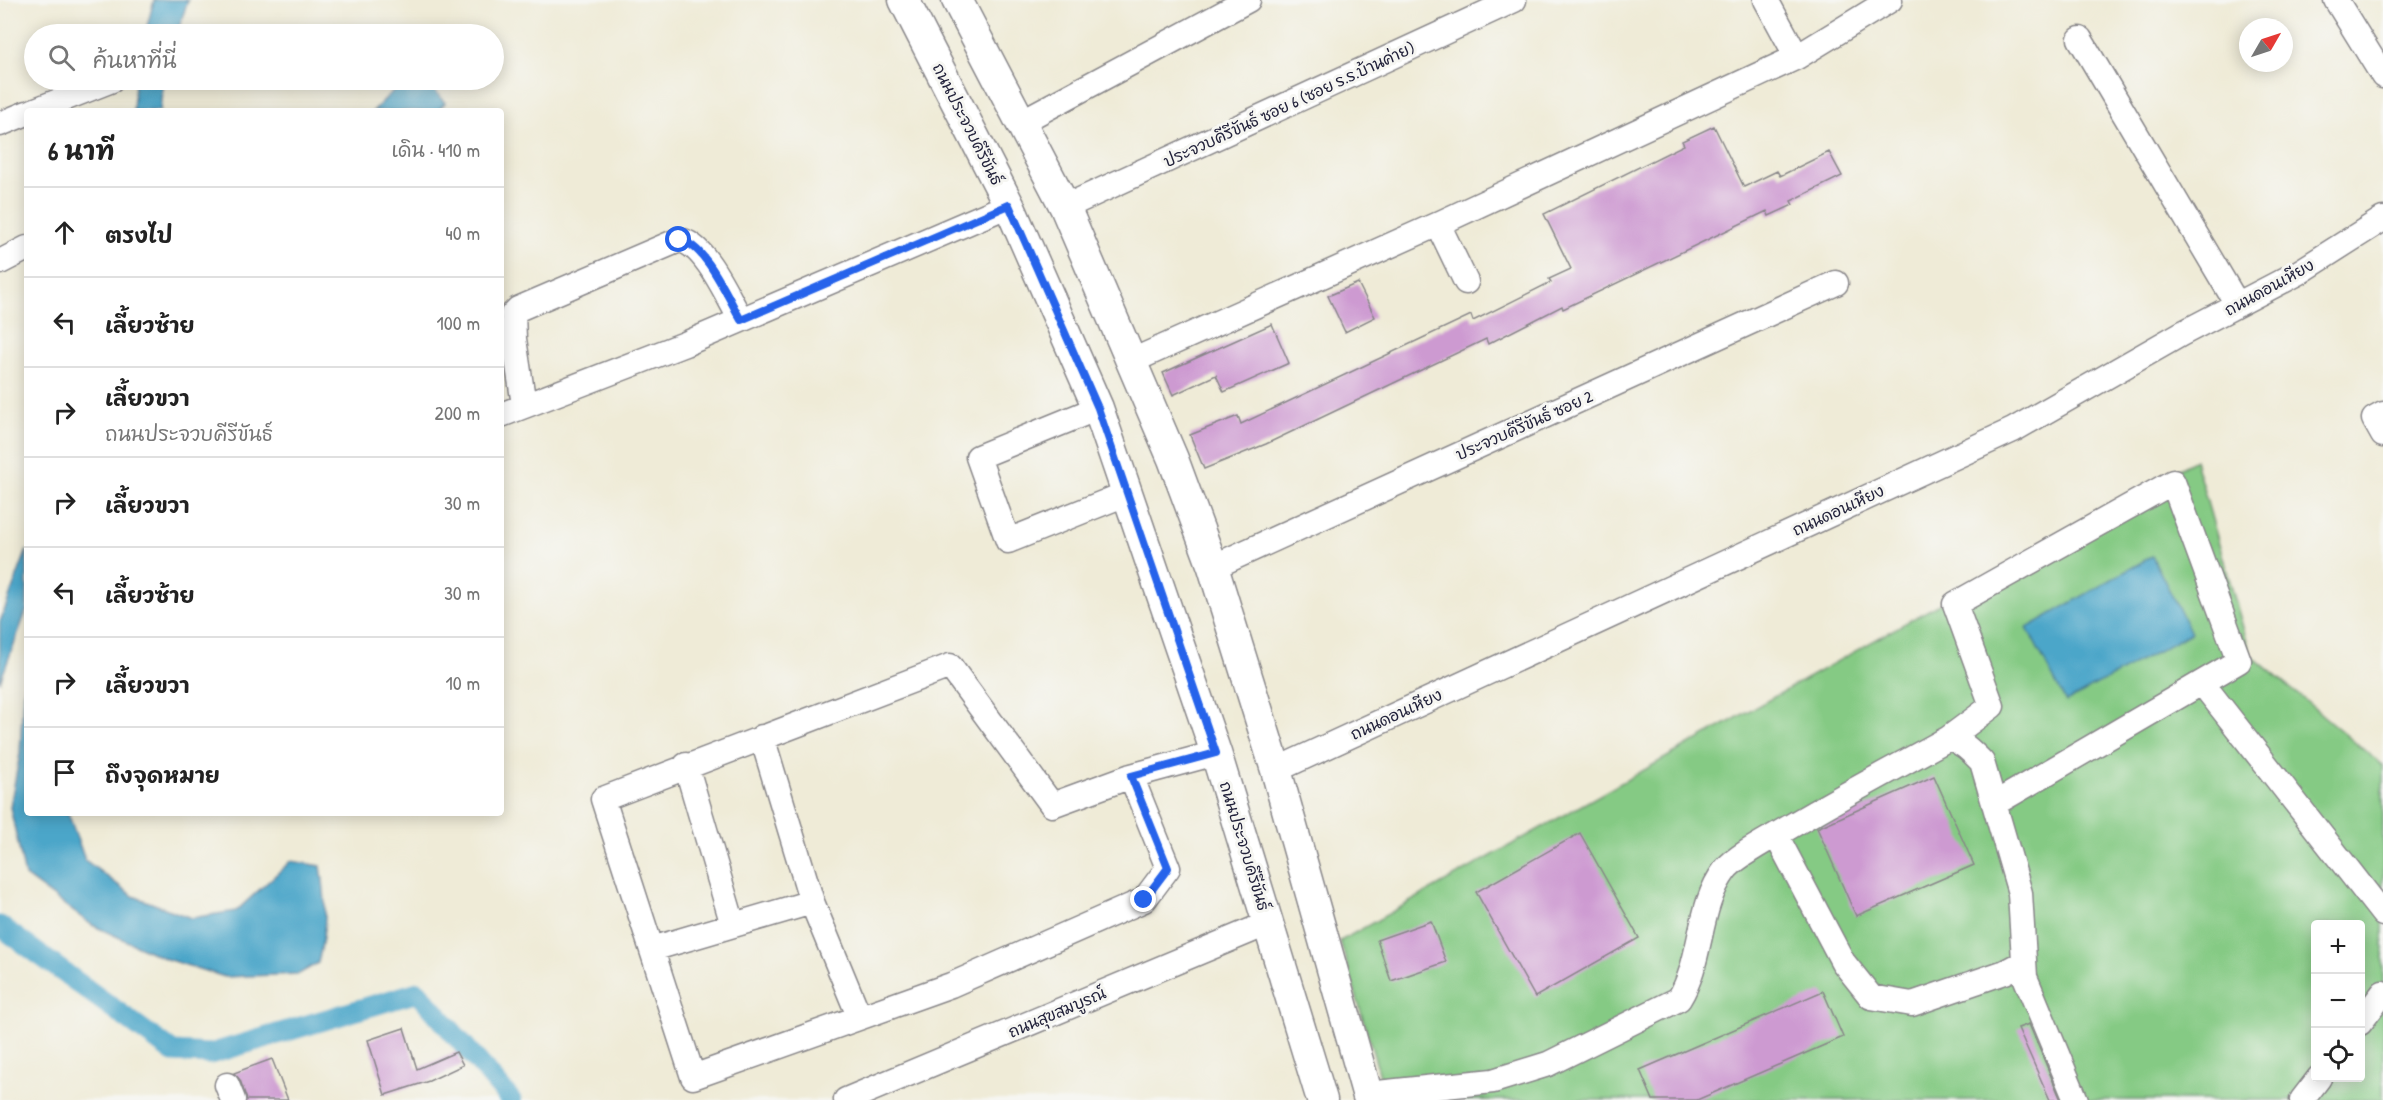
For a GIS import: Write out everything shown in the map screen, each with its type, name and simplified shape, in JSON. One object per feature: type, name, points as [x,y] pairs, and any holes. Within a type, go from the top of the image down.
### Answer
[{"type":"main road","name":"ถนนประจวบคีรีขันธ์","points":[[904,0],[1009,205],[1098,408],[1216,753],[1322,1100]]},
{"type":"main road","points":[[957,0],[1065,207],[1173,459],[1213,567],[1276,770],[1369,1097]]},
{"type":"street","points":[[1021,122],[1248,0]]},
{"type":"street","name":"ประจวบคีรีขันธ์ ซอย 6 (ซอย ร.ร.บ้านค่าย)","points":[[1065,207],[1514,0]]},
{"type":"street","points":[[1766,0],[1797,57]]},
{"type":"street","points":[[1132,361],[1438,224],[1797,57],[1890,0]]},
{"type":"street","points":[[2336,0],[2383,76]]},
{"type":"street","points":[[2080,39],[2237,304]]},
{"type":"street","points":[[41,108],[87,90]]},
{"type":"street","points":[[0,124],[24,114]]},
{"type":"street","points":[[504,414],[686,344],[1009,205]]},
{"type":"street","name":"ถนนดอนเหียง","points":[[1276,770],[2013,430],[2181,334],[2298,273],[2383,219]]},
{"type":"street","points":[[1438,224],[1466,282]]},
{"type":"street","points":[[524,405],[514,339],[513,314],[518,309],[679,240],[694,246],[704,257],[741,320]]},
{"type":"street","points":[[0,262],[24,250]]},
{"type":"street","name":"ประจวบคีรีขันธ์ ซอย 2","points":[[1213,567],[1836,284]]},
{"type":"street","points":[[1098,408],[978,457],[1008,541],[1128,493]]},
{"type":"street","points":[[2383,414],[2374,419],[2383,435]]},
{"type":"street","points":[[1369,1097],[1493,1081],[1548,1064],[1679,999],[1688,984],[1712,893],[1726,869],[1831,802],[1949,738],[1992,706],[1955,604],[2173,482],[2239,662],[1994,804]]},
{"type":"street","points":[[1131,776],[1168,868],[1144,900],[951,985],[693,1077],[603,799],[686,765],[950,666],[1052,805],[1131,776],[1216,753]]},
{"type":"street","points":[[2202,683],[2383,914]]},
{"type":"street","points":[[762,737],[812,902],[860,1016]]},
{"type":"street","points":[[1949,738],[1958,740],[1982,762],[2020,893],[2025,977],[2076,1100]]},
{"type":"street","points":[[686,765],[733,925]]},
{"type":"street","points":[[1776,835],[1843,962],[1871,997],[1912,1004],[2005,972],[2024,962]]},
{"type":"street","points":[[652,949],[812,902]]},
{"type":"street","name":"ถนนสุขสมบูรณ์","points":[[846,1100],[1269,923]]},
{"type":"street","points":[[2365,1018],[2383,993]]},
{"type":"street","points":[[2302,1100],[2315,1082]]},
{"type":"green space","points":[[2195,460],[2251,655],[2383,766],[2383,1100],[1387,1100],[1340,941]]},
{"type":"water","points":[[154,0],[188,0],[180,24],[148,24]]},
{"type":"water","points":[[134,90],[162,90],[160,108],[133,108]]},
{"type":"water","points":[[394,90],[435,90],[445,103],[440,108],[376,108]]},
{"type":"water","points":[[2152,556],[2191,633],[2066,702],[2027,628]]},
{"type":"water","points":[[24,558],[24,617],[0,682],[0,622]]},
{"type":"water","points":[[24,690],[24,816],[69,816],[85,860],[133,896],[191,918],[236,911],[291,861],[321,866],[325,915],[318,963],[299,974],[225,977],[166,959],[92,925],[25,876],[10,807],[20,754]]},
{"type":"building","points":[[1714,126],[1744,187],[1777,171],[1780,176],[1829,152],[1842,176],[1791,201],[1793,205],[1769,216],[1767,211],[1563,309],[1562,306],[1488,344],[1486,339],[1266,444],[1204,469],[1190,435],[1238,416],[1241,424],[1471,315],[1473,321],[1551,282],[1549,279],[1571,269],[1544,214],[1684,145],[1682,141]]},
{"type":"building","points":[[1358,283],[1375,317],[1345,332],[1328,296]]},
{"type":"building","points":[[1272,324],[1289,363],[1224,392],[1216,375],[1173,395],[1163,373]]},
{"type":"building","points":[[1934,776],[1974,865],[1856,916],[1817,828]]},
{"type":"building","points":[[1580,833],[1639,938],[1535,997],[1476,892]]},
{"type":"building","points":[[1431,921],[1446,962],[1391,981],[1377,940]]},
{"type":"building","points":[[1823,991],[1843,1037],[1697,1100],[1653,1100],[1640,1070]]},
{"type":"building","points":[[2029,1024],[2061,1100],[2050,1100],[2018,1028]]},
{"type":"building","points":[[404,1028],[417,1069],[456,1052],[463,1065],[429,1081],[385,1095],[368,1040]]},
{"type":"building","points":[[272,1059],[288,1100],[247,1100],[240,1080],[234,1073]]},
{"type":"waterway","points":[[0,926],[173,1052],[210,1054],[418,992],[511,1100]]},
{"type":"route","points":[[679,240],[694,246],[704,257],[741,320],[1009,205],[1098,408],[1216,753],[1131,776],[1168,868],[1144,900]]}]
